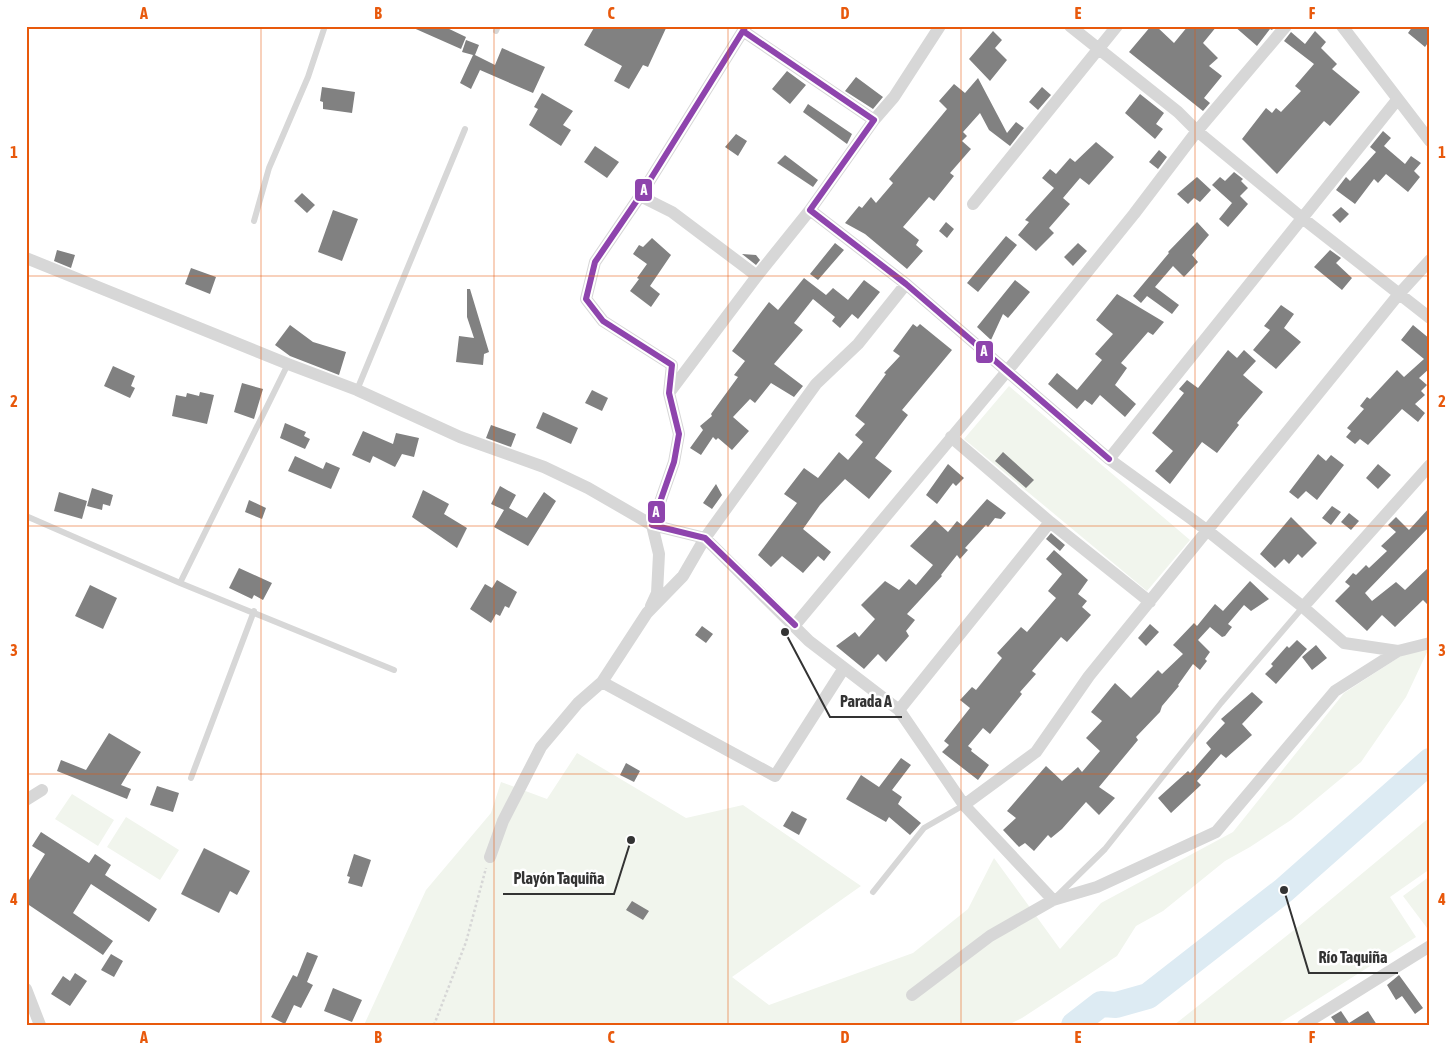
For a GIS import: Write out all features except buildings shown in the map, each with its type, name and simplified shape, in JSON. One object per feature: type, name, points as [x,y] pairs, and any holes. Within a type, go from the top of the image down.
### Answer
[{"type":"street","points":[[669,393],[757,276],[810,210],[874,120],[894,97],[940,26]]},
{"type":"street","points":[[1070,26],[1178,112],[1197,131],[1301,217],[1430,318]]},
{"type":"street","points":[[973,204],[1117,26]]},
{"type":"street","points":[[796,625],[1008,370],[1134,214],[1197,131],[1286,26]]},
{"type":"street","points":[[1342,26],[1430,141]]},
{"type":"street","points":[[490,857],[503,822],[541,746],[578,703],[602,682],[647,613],[657,593],[660,554],[652,525],[674,462],[679,434],[669,393],[672,365],[603,320],[586,299],[595,262],[640,196],[744,29],[874,120]]},
{"type":"street","points":[[1109,459],[1301,217],[1397,100]]},
{"type":"street","points":[[640,196],[672,212],[757,276]]},
{"type":"street","points":[[810,210],[906,284],[1109,459],[1208,530],[1303,607],[1344,644],[1398,651]]},
{"type":"street","points":[[26,258],[357,390],[460,437],[544,467],[588,488],[652,525],[705,538],[796,625],[809,641],[899,710],[964,805],[1053,900]]},
{"type":"street","points":[[964,805],[1036,752],[1089,676],[1399,294],[1430,260]]},
{"type":"street","points":[[647,613],[683,576],[705,538],[816,384],[858,344],[906,284]]},
{"type":"street","points":[[951,437],[1050,522],[1150,602]]},
{"type":"street","points":[[1303,607],[1430,465]]},
{"type":"street","points":[[899,710],[1050,522]]},
{"type":"street","points":[[912,995],[990,936],[1053,900],[1097,887],[1216,832],[1335,691],[1398,651],[1430,643]]},
{"type":"street","points":[[602,682],[775,776],[844,668]]},
{"type":"street","points":[[26,800],[42,790]]},
{"type":"street","points":[[1309,1023],[1430,946]]},
{"type":"street","points":[[26,989],[40,1025]]},
{"type":"lane","points":[[254,221],[269,168],[308,77],[325,26]]},
{"type":"lane","points":[[357,390],[465,129]]},
{"type":"lane","points":[[180,583],[288,364]]},
{"type":"lane","points":[[26,516],[180,583],[254,611],[394,670]]},
{"type":"lane","points":[[1053,900],[1105,849],[1221,703],[1303,607]]},
{"type":"lane","points":[[191,778],[254,611]]},
{"type":"lane","points":[[873,892],[924,828],[964,805]]},
{"type":"path","points":[[434,1025],[466,942],[490,857]]},
{"type":"shaded area","points":[[1009,386],[1190,540],[1147,591],[964,439]]},
{"type":"shaded area","points":[[1429,648],[1406,697],[1361,762],[1291,820],[1225,861],[1163,911],[1136,926],[1117,956],[1022,1018],[1008,1025],[364,1025],[426,890],[491,813],[501,782],[547,799],[577,753],[686,818],[743,805],[861,886],[732,977],[769,1005],[913,953],[968,909],[994,858],[1060,949],[1101,903],[1233,832],[1344,693],[1404,654]]},
{"type":"shaded area","points":[[72,794],[114,820],[98,846],[55,819]]},
{"type":"shaded area","points":[[126,817],[179,850],[160,880],[107,847]]},
{"type":"shaded area","points":[[1430,817],[1430,869],[1390,897],[1416,937],[1277,1025],[1174,1025],[1299,926]]},
{"type":"shaded area","points":[[1430,876],[1430,926],[1427,928],[1403,896]]},
{"type":"waterway","points":[[1074,1025],[1101,1004],[1116,1005],[1148,996],[1284,890],[1430,761]]},
{"type":"transit line","name":"A","points":[[746,26],[640,196],[595,262],[586,299],[603,321],[672,365],[669,393],[679,434],[674,462],[652,525],[705,538],[795,625]]},
{"type":"transit line","name":"A","points":[[743,31],[874,120],[810,210],[906,284],[1109,459]]},
{"type":"place","name":"Parada A","points":[[785,632]]},
{"type":"place","name":"Playón Taquiña","points":[[631,840]]},
{"type":"place","name":"Río Taquiña","points":[[1284,890]]}]
